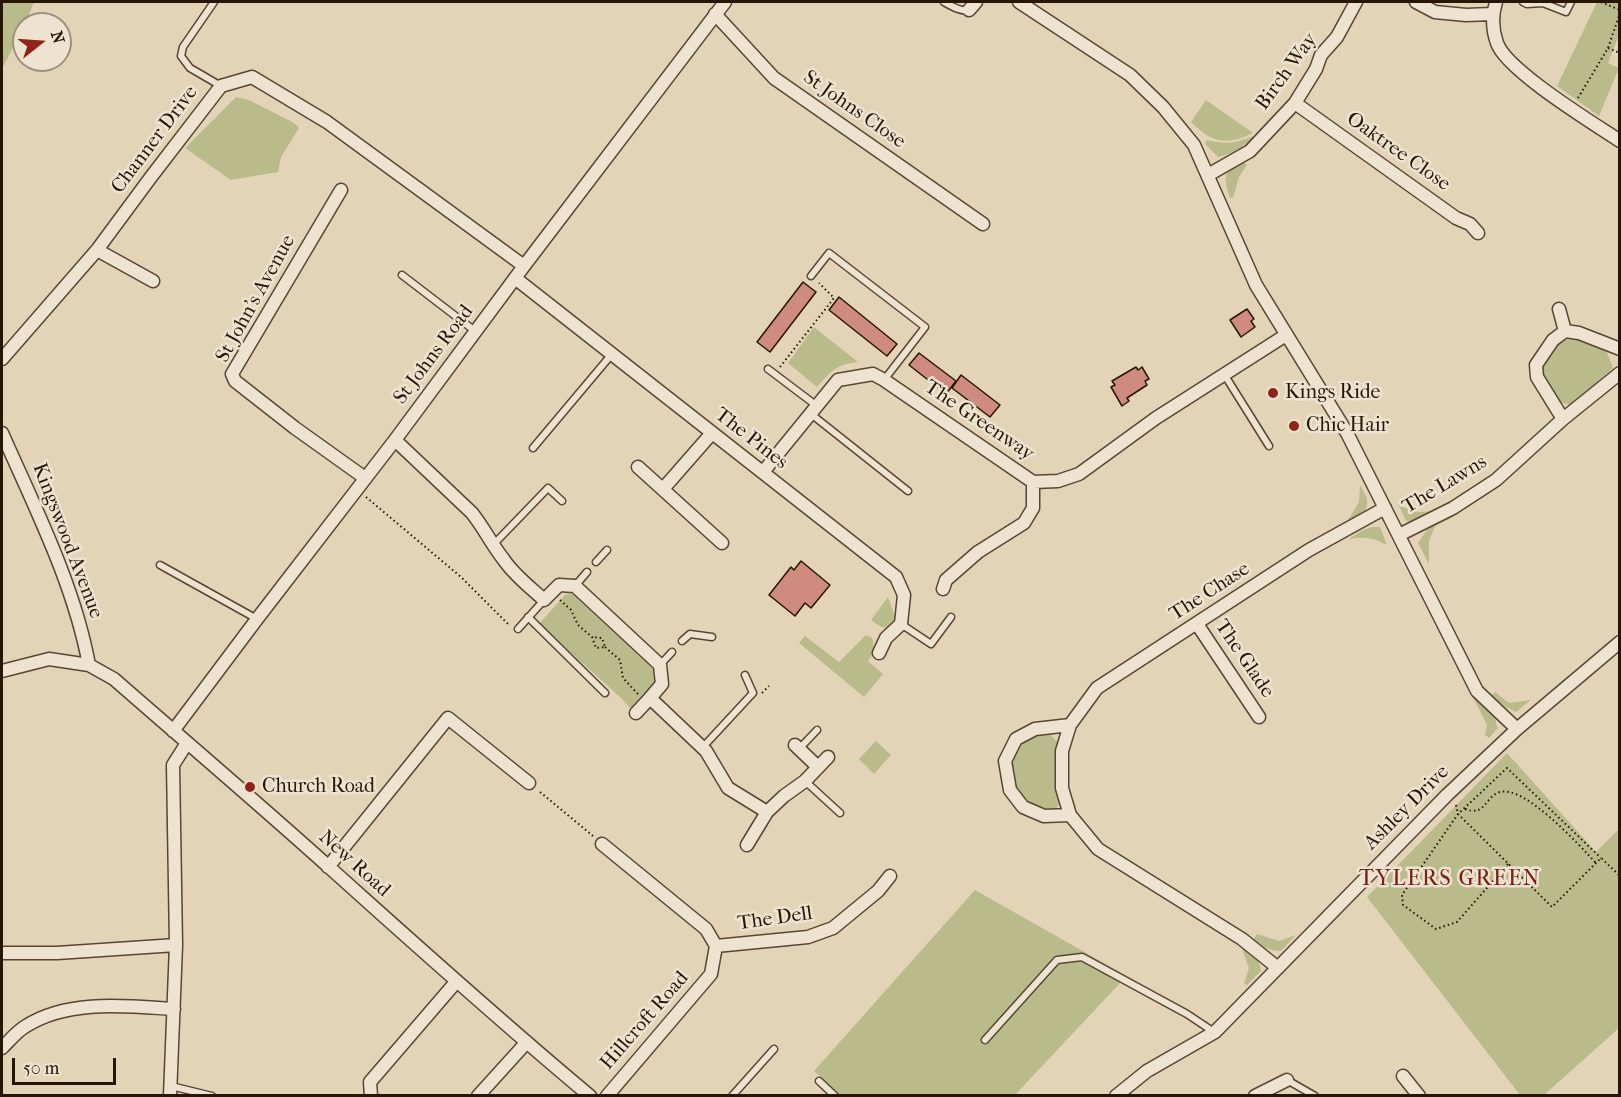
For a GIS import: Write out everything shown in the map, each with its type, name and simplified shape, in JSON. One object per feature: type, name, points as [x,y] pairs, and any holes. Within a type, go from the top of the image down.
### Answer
[{"type":"street","name":"St Johns Road","points":[[173,731],[725,2]]},
{"type":"street","points":[[1019,2],[1130,75],[1163,106],[1194,145],[1256,285],[1347,433],[1478,691],[1517,729]]},
{"type":"street","name":"Birch Way","points":[[1208,175],[1250,151],[1294,103],[1316,69],[1321,56],[1337,37],[1356,2]]},
{"type":"street","points":[[1416,2],[1435,12],[1466,15],[1494,8],[1497,44],[1516,68],[1571,109],[1620,141]]},
{"type":"street","name":"St Johns Close","points":[[715,14],[774,78],[983,224]]},
{"type":"street","name":"Channer Drive","points":[[2,359],[97,250],[221,86],[252,77],[327,122],[524,266]]},
{"type":"street","name":"Oaktree Close","points":[[1294,103],[1456,218],[1470,224],[1478,233]]},
{"type":"street","name":"St John's Avenue","points":[[340,190],[232,374],[235,381],[260,401],[365,478]]},
{"type":"street","points":[[97,250],[153,281]]},
{"type":"street","name":"The Pines","points":[[515,278],[896,577],[904,595],[901,624]]},
{"type":"street","points":[[1559,309],[1565,331]]},
{"type":"street","points":[[1563,420],[1537,377],[1536,365],[1553,340],[1565,331],[1579,333],[1620,349]]},
{"type":"street","name":"The Greenway","points":[[763,472],[838,380],[873,374],[1034,482],[1058,481],[1079,474],[1156,418],[1286,336]]},
{"type":"street","name":"The Lawns","points":[[1399,535],[1453,508],[1496,480],[1620,373]]},
{"type":"street","name":"Kingswood Avenue","points":[[2,433],[61,570],[84,642],[88,665]]},
{"type":"street","points":[[663,489],[712,433]]},
{"type":"street","points":[[395,440],[472,513],[506,563],[548,596],[559,585],[575,586],[660,665],[662,684],[636,713]]},
{"type":"street","points":[[638,467],[722,543]]},
{"type":"street","points":[[943,589],[946,580],[978,552],[1024,523],[1033,508],[1034,482]]},
{"type":"street","name":"The Chase","points":[[1278,968],[1242,939],[1098,849],[1070,815],[1062,788],[1062,751],[1070,724],[1097,688],[1309,550],[1385,508]]},
{"type":"street","points":[[879,652],[886,638],[901,624]]},
{"type":"street","name":"The Glade","points":[[1197,624],[1259,717]]},
{"type":"street","name":"Ashley Drive","points":[[1116,1095],[1147,1071],[1215,1032],[1447,795],[1517,729],[1620,642]]},
{"type":"street","name":"New Road","points":[[2,671],[49,659],[88,665],[114,679],[456,982],[590,1095]]},
{"type":"street","points":[[650,698],[706,751],[728,788],[767,812]]},
{"type":"street","points":[[328,867],[448,718],[529,783]]},
{"type":"street","points":[[1070,724],[1035,729],[1016,739],[1005,761],[1010,790],[1023,807],[1044,816],[1070,815]]},
{"type":"street","points":[[170,1091],[176,945],[173,765],[187,743]]},
{"type":"street","points":[[797,747],[818,767]]},
{"type":"street","points":[[747,845],[767,812],[805,781],[828,757]]},
{"type":"street","points":[[602,844],[706,929],[716,946]]},
{"type":"street","name":"The Dell","points":[[716,946],[808,937],[833,928],[878,891],[890,876]]},
{"type":"street","points":[[2,953],[57,953],[176,945]]},
{"type":"street","name":"Hillcroft Road","points":[[607,1095],[711,974],[716,946]]},
{"type":"street","points":[[370,1095],[370,1082],[456,982]]},
{"type":"street","points":[[2,1047],[26,1026],[59,1011],[116,1005],[174,1009]]},
{"type":"street","points":[[478,1095],[526,1043]]},
{"type":"street","points":[[1403,1077],[1419,1095]]},
{"type":"street","points":[[1255,1095],[1287,1080]]},
{"type":"lane","points":[[214,2],[183,47],[181,56],[190,68],[221,86]]},
{"type":"lane","points":[[944,2],[966,11],[973,6]]},
{"type":"lane","points":[[1523,2],[1543,3],[1566,12],[1571,2]]},
{"type":"lane","points":[[811,276],[829,253],[925,327],[884,380]]},
{"type":"lane","points":[[402,275],[476,331]]},
{"type":"lane","points":[[533,448],[612,354]]},
{"type":"lane","points":[[771,372],[908,492]]},
{"type":"lane","points":[[1224,374],[1269,446]]},
{"type":"lane","points":[[493,545],[548,488],[562,501]]},
{"type":"lane","points":[[596,562],[607,550]]},
{"type":"lane","points":[[160,565],[257,619]]},
{"type":"lane","points":[[575,586],[587,572]]},
{"type":"lane","points":[[518,628],[548,596]]},
{"type":"lane","points":[[528,617],[604,693]]},
{"type":"lane","points":[[901,624],[931,644],[951,617]]},
{"type":"lane","points":[[682,641],[690,634],[712,637]]},
{"type":"lane","points":[[660,665],[672,652]]},
{"type":"lane","points":[[702,748],[753,693],[745,675]]},
{"type":"lane","points":[[797,747],[817,730]]},
{"type":"lane","points":[[805,781],[840,813]]},
{"type":"lane","points":[[985,1040],[1057,960],[1082,957],[1187,1014],[1215,1032]]},
{"type":"lane","points":[[732,1095],[774,1049]]},
{"type":"lane","points":[[1287,1080],[1315,1095]]},
{"type":"lane","points":[[819,1081],[835,1095]]},
{"type":"lane","points":[[170,1091],[212,1095]]},
{"type":"path","points":[[1571,109],[1608,48],[1620,12],[1601,2]]},
{"type":"path","points":[[1608,48],[1620,53]]},
{"type":"path","points":[[771,372],[834,298],[811,276]]},
{"type":"path","points":[[356,490],[461,577],[508,624],[518,628]]},
{"type":"path","points":[[548,596],[571,610],[578,625],[592,637],[596,648],[605,647]]},
{"type":"path","points":[[592,637],[602,638],[605,647],[620,660],[623,678],[641,697],[650,698]]},
{"type":"path","points":[[1508,864],[1457,922],[1436,929],[1403,905],[1402,895],[1458,814],[1507,768],[1620,876]]},
{"type":"path","points":[[529,783],[602,844]]},
{"type":"path","points":[[1464,808],[1472,811],[1479,810],[1486,806],[1494,795],[1501,791],[1508,792],[1539,808],[1596,863]]},
{"type":"path","points":[[1447,795],[1457,806],[1458,814],[1552,907],[1601,858]]},
{"type":"green space","points":[[2,2],[34,2],[30,12],[12,12],[12,49],[2,69]]},
{"type":"green space","points":[[1597,2],[1620,2],[1619,35],[1608,63],[1619,68],[1599,116],[1557,86]]},
{"type":"green space","points":[[236,97],[249,100],[294,123],[299,128],[281,157],[278,172],[231,180],[185,148]]},
{"type":"green space","points":[[1206,100],[1253,133],[1227,141],[1206,134],[1191,122]]},
{"type":"green space","points":[[1253,136],[1254,138],[1237,150],[1218,157],[1205,144],[1207,140],[1231,142]]},
{"type":"green space","points":[[1241,161],[1247,165],[1239,177],[1233,198],[1230,198],[1226,176],[1230,168]]},
{"type":"green space","points":[[814,327],[858,362],[845,364],[835,369],[817,387],[788,363]]},
{"type":"green space","points":[[1577,337],[1606,350],[1613,368],[1571,405],[1559,402],[1542,374],[1543,361],[1558,342]]},
{"type":"green space","points":[[1360,485],[1367,499],[1366,508],[1357,519],[1345,525],[1359,502]]},
{"type":"green space","points":[[1398,504],[1419,512],[1441,507],[1442,509],[1412,522],[1406,521]]},
{"type":"green space","points":[[1452,515],[1453,517],[1435,526],[1429,541],[1429,564],[1418,543],[1429,527]]},
{"type":"green space","points":[[1380,527],[1387,545],[1369,538],[1349,539],[1363,530]]},
{"type":"green space","points":[[571,593],[653,669],[656,678],[654,685],[634,708],[629,707],[539,624],[565,595]]},
{"type":"green space","points":[[888,597],[896,620],[884,628],[871,620]]},
{"type":"green space","points":[[866,635],[872,638],[873,645],[873,653],[868,661],[883,674],[864,697],[799,643],[805,636],[839,662]]},
{"type":"green space","points":[[1495,692],[1509,703],[1531,700],[1516,712],[1504,706],[1492,695]]},
{"type":"green space","points":[[1476,696],[1492,713],[1496,721],[1498,728],[1489,738],[1485,735],[1487,725],[1473,697]]},
{"type":"green space","points":[[1049,733],[1057,742],[1056,762],[1060,798],[1053,812],[1036,809],[1026,802],[1019,794],[1013,776],[1015,756],[1020,747],[1032,737]]},
{"type":"green space","points":[[876,741],[891,755],[874,774],[859,759]]},
{"type":"green space","points":[[1507,753],[1596,852],[1619,829],[1619,1028],[1544,1095],[1520,1095],[1367,897]]},
{"type":"green space","points":[[975,890],[1208,1022],[1203,1027],[1122,981],[1015,1095],[840,1095],[814,1071]]},
{"type":"green space","points":[[1257,934],[1279,941],[1296,935],[1281,951],[1260,944],[1254,939]]},
{"type":"green space","points":[[1242,944],[1257,959],[1261,971],[1247,985],[1244,984],[1249,968]]},
{"type":"building","points":[[803,282],[816,292],[770,352],[757,342]]},
{"type":"building","points":[[839,297],[897,344],[887,356],[829,310]]},
{"type":"building","points":[[1247,309],[1254,319],[1251,321],[1255,327],[1241,337],[1230,320]]},
{"type":"building","points":[[919,353],[956,381],[946,394],[909,365]]},
{"type":"building","points":[[1136,367],[1138,370],[1142,367],[1149,379],[1145,381],[1147,385],[1127,398],[1129,401],[1122,406],[1111,387],[1115,385],[1112,381]]},
{"type":"building","points":[[961,375],[1000,405],[990,417],[952,388]]},
{"type":"building","points":[[801,561],[830,585],[811,608],[805,603],[795,616],[769,595],[791,567],[794,570]]},
{"type":"place","name":"Kings Ride","points":[[1273,393]]},
{"type":"place","name":"Chic Hair","points":[[1294,426]]},
{"type":"place","name":"Church Road","points":[[250,787]]},
{"type":"district","name":"TYLERS GREEN","points":[[1450,880]]}]
